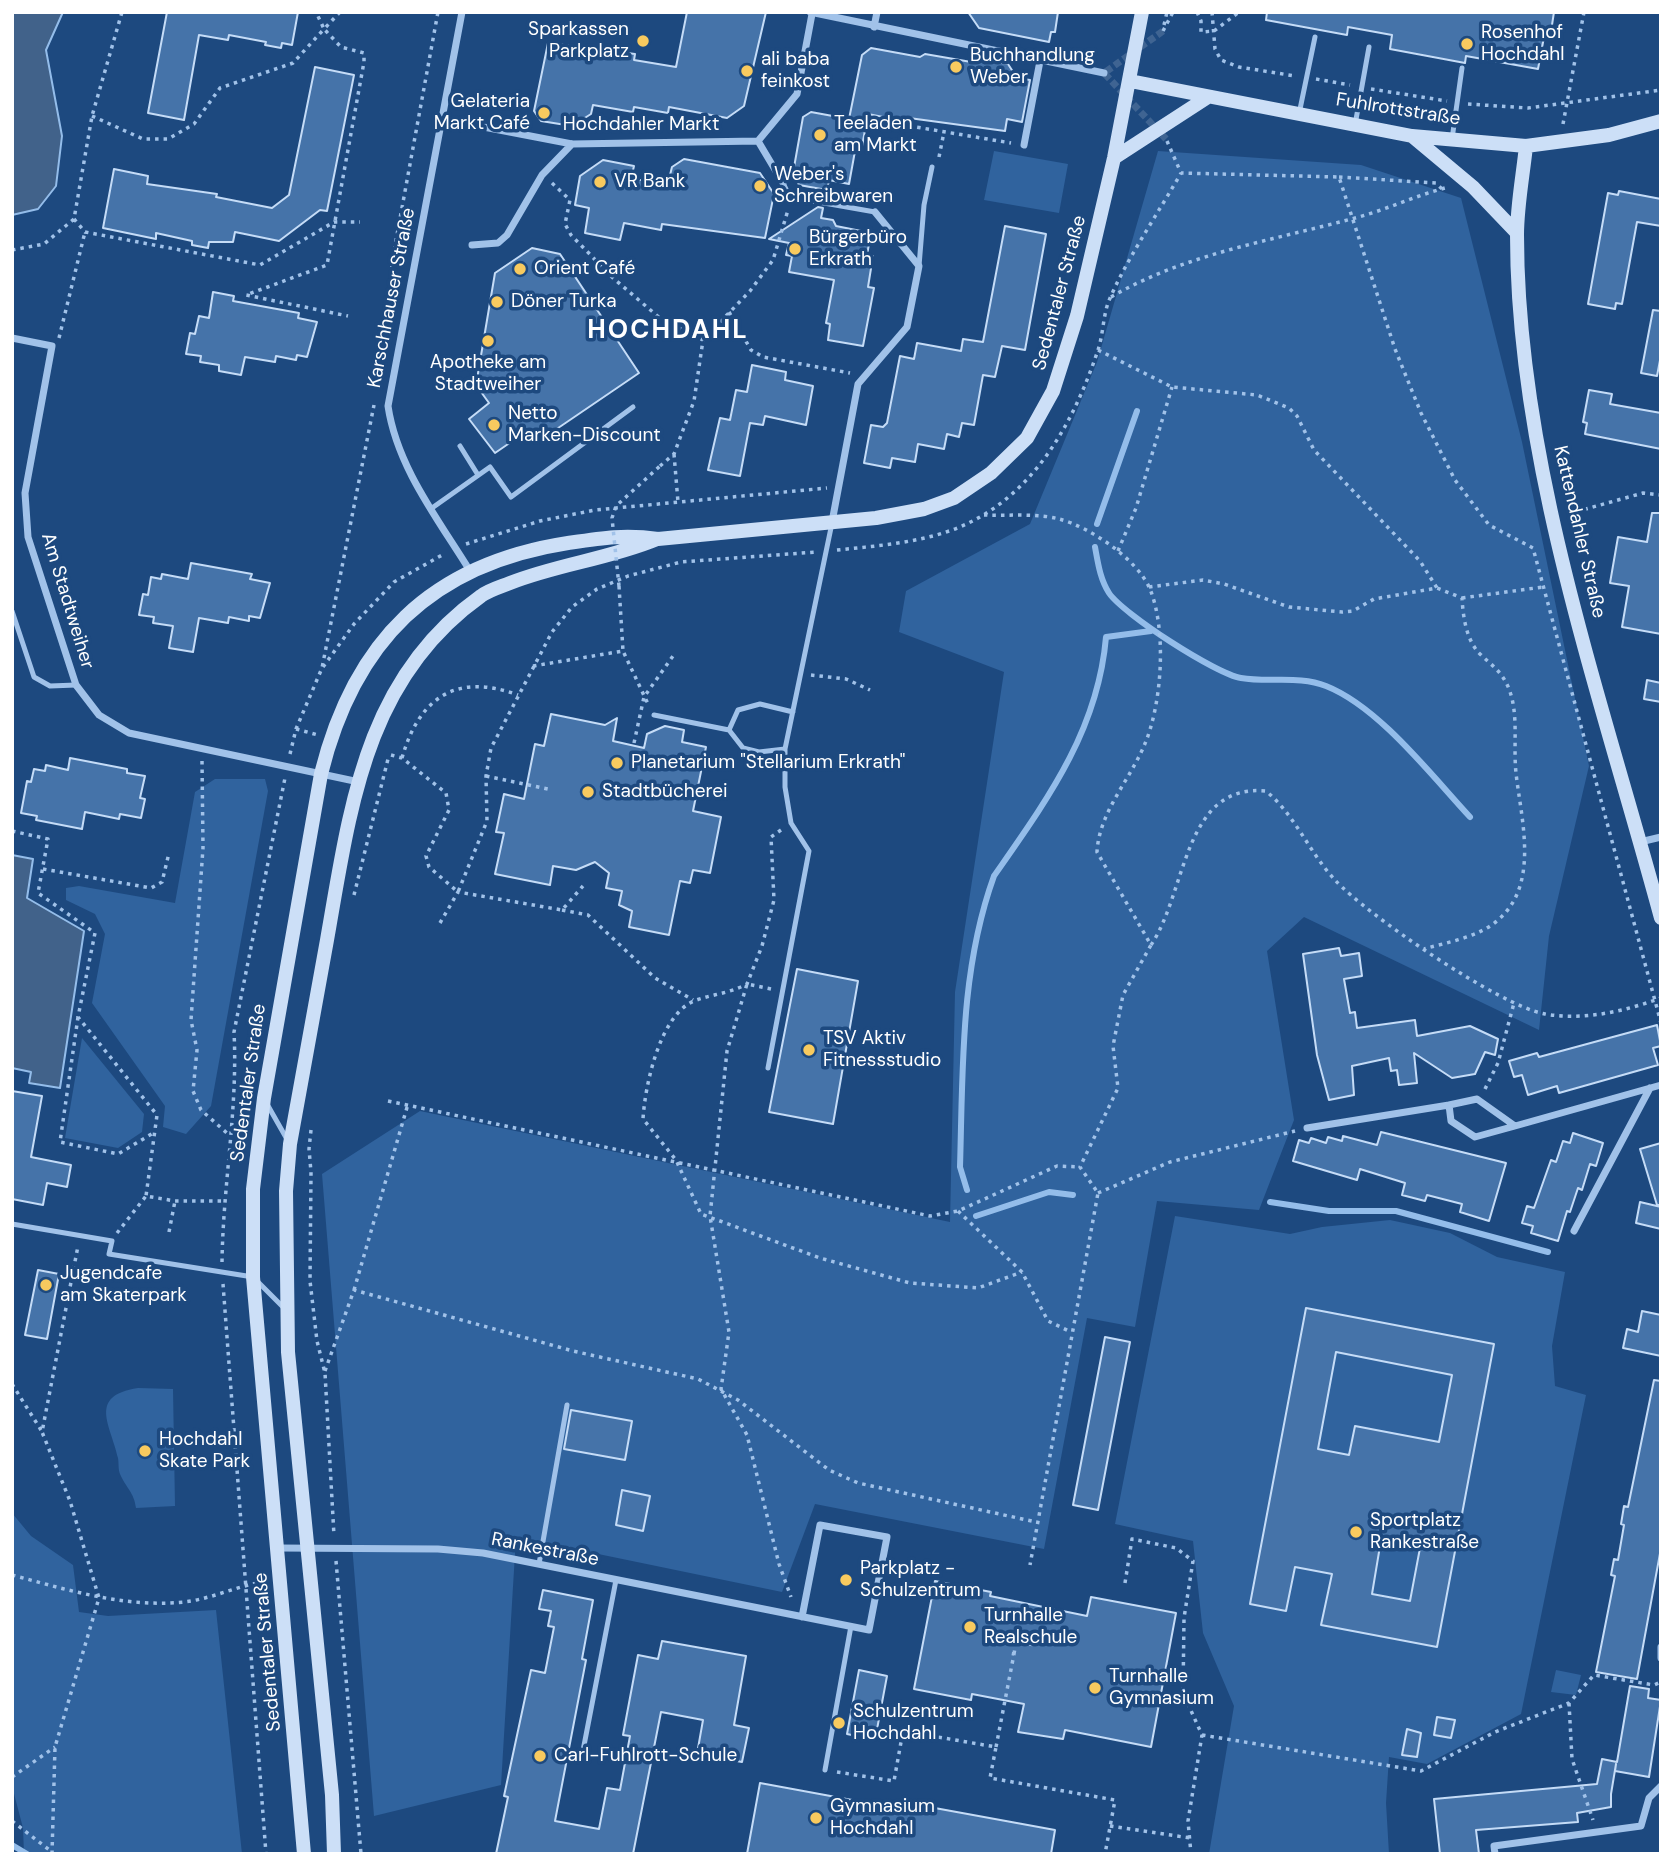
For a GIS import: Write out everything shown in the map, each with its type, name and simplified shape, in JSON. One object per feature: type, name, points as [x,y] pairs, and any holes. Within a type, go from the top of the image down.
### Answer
[{"type":"street","name":"Karschhauser Straße","points":[[462,12],[388,406],[392,436],[470,571]]},
{"type":"street","points":[[874,26],[877,12]]},
{"type":"street","name":"Sedentaler Straße","points":[[304,1854],[253,1277],[253,1189],[264,1098],[321,774],[330,738],[348,696],[380,646],[419,602],[470,571],[540,547],[627,534],[658,538],[832,523],[924,509],[954,498],[991,473],[1027,438],[1053,391],[1077,316],[1114,158],[1142,12]]},
{"type":"street","points":[[783,183],[758,141],[797,94],[811,13],[1104,73]]},
{"type":"street","points":[[1023,145],[1040,61]]},
{"type":"street","name":"Fuhlrottstraße","points":[[1130,81],[1412,136],[1526,146],[1561,143],[1661,121]]},
{"type":"street","points":[[1114,158],[1208,96]]},
{"type":"street","name":"Hochdahler Markt","points":[[442,119],[572,144],[758,141]]},
{"type":"street","points":[[1412,136],[1468,183],[1517,233]]},
{"type":"street","points":[[472,245],[498,243],[507,235],[542,175],[572,144]]},
{"type":"street","name":"Kattendahler Straße","points":[[1526,146],[1517,233],[1522,341],[1536,432],[1555,518],[1661,918]]},
{"type":"street","points":[[832,523],[858,384],[907,327],[919,266],[875,212]]},
{"type":"street","points":[[12,338],[52,346]]},
{"type":"street","name":"Am Stadtweiher","points":[[52,346],[25,493],[27,526],[76,685],[99,715],[129,733],[359,782]]},
{"type":"street","name":"Sedentaler Straße","points":[[334,1854],[309,1548],[285,1310],[290,1144],[359,782],[385,707],[410,667],[439,632],[482,595],[529,575],[576,561],[624,553],[658,538]]},
{"type":"street","points":[[470,571],[482,595]]},
{"type":"street","points":[[1640,842],[1661,837]]},
{"type":"street","points":[[1449,1105],[1451,1121],[1475,1137],[1661,1085]]},
{"type":"street","points":[[1574,1231],[1650,1088]]},
{"type":"street","points":[[1307,1128],[1477,1099],[1515,1126]]},
{"type":"street","points":[[798,1617],[820,1525],[887,1537],[869,1630],[852,1626]]},
{"type":"street","name":"Rankestraße","points":[[278,1548],[439,1549],[483,1553],[852,1626]]},
{"type":"street","points":[[1661,1647],[1661,1658]]},
{"type":"street","points":[[1495,1854],[1494,1846],[1641,1826],[1649,1797],[1661,1786]]},
{"type":"lane","points":[[1299,114],[1315,37]]},
{"type":"lane","points":[[1355,125],[1369,47]]},
{"type":"lane","points":[[1452,139],[1462,68]]},
{"type":"lane","points":[[919,266],[924,205],[934,168]]},
{"type":"lane","points":[[783,183],[790,197],[875,212]]},
{"type":"lane","points":[[432,508],[490,467],[511,497],[633,407]]},
{"type":"lane","points":[[460,446],[478,475]]},
{"type":"lane","points":[[768,1068],[809,851],[791,823],[785,787],[785,749],[832,523]]},
{"type":"lane","points":[[12,611],[34,677],[50,686],[76,685]]},
{"type":"lane","points":[[729,730],[738,710],[760,704],[793,712]]},
{"type":"lane","points":[[654,715],[729,730],[743,748],[759,752],[785,749]]},
{"type":"lane","points":[[264,1098],[290,1144]]},
{"type":"lane","points":[[12,1224],[112,1241],[109,1254],[253,1277],[285,1310]]},
{"type":"lane","points":[[539,1564],[567,1405]]},
{"type":"lane","points":[[581,1761],[616,1580]]},
{"type":"lane","points":[[825,1770],[852,1626]]},
{"type":"path","points":[[12,250],[44,244],[74,219],[92,116],[122,12]]},
{"type":"path","points":[[316,12],[324,29],[341,47],[364,53],[327,265],[246,295],[348,316]]},
{"type":"path","points":[[92,116],[142,139],[168,139],[194,124],[220,88],[293,63],[340,12]]},
{"type":"path","points":[[390,323],[392,262],[438,12]]},
{"type":"path","points":[[1167,12],[1163,31],[1173,12]]},
{"type":"path","points":[[1197,12],[1201,21],[1201,32],[1214,31],[1239,12]]},
{"type":"path","points":[[1212,12],[1215,49],[1221,60],[1239,67],[1456,103],[1528,108],[1661,90]]},
{"type":"path","points":[[1561,143],[1566,102],[1584,12]]},
{"type":"path","points":[[892,123],[1023,145]]},
{"type":"path","points":[[934,168],[944,132]]},
{"type":"path","points":[[1166,139],[1181,173]]},
{"type":"path","points":[[1181,173],[1339,177],[1436,183],[1442,189]]},
{"type":"path","points":[[440,923],[458,892],[486,821],[486,776],[491,748],[552,632],[572,607],[597,589],[628,576],[681,562],[891,545],[952,530],[984,515],[1028,478],[1054,449],[1098,350],[1111,297],[1181,173]]},
{"type":"path","points":[[542,175],[570,200],[565,224],[571,234],[613,278],[661,319],[703,340]]},
{"type":"path","points":[[1339,177],[1395,349],[1420,413],[1449,468],[1489,525],[1533,548],[1661,1023]]},
{"type":"path","points":[[1111,297],[1168,270],[1250,242],[1352,219],[1468,183]]},
{"type":"path","points":[[678,502],[674,454],[694,401],[703,340],[750,291],[773,260],[785,226],[790,197]]},
{"type":"path","points":[[74,219],[85,232],[260,265],[334,222],[360,222]]},
{"type":"path","points":[[52,346],[62,335],[85,232]]},
{"type":"path","points":[[729,311],[751,349],[763,357],[866,376]]},
{"type":"path","points":[[1098,350],[1172,387],[1257,395],[1289,408],[1297,416],[1314,450],[1420,561],[1437,588]]},
{"type":"path","points":[[1118,551],[1136,508],[1172,387]]},
{"type":"path","points":[[266,1854],[222,1273],[223,1201],[236,1067],[234,1032],[296,729],[322,668],[376,395]]},
{"type":"path","points":[[654,715],[623,652],[612,518],[616,506],[674,454]]},
{"type":"path","points":[[322,668],[354,624],[394,582],[456,548],[540,520],[595,510],[839,487]]},
{"type":"path","points":[[1555,518],[1643,493],[1661,495]]},
{"type":"path","points":[[984,515],[1058,519],[1107,540],[1149,586],[1159,634],[1157,703],[1144,747],[1101,827],[1097,852],[1151,944]]},
{"type":"path","points":[[1149,586],[1203,580],[1224,584],[1289,607],[1342,612],[1353,611],[1374,599],[1437,588],[1462,598],[1544,587]]},
{"type":"path","points":[[1424,949],[1477,933],[1500,919],[1518,890],[1523,871],[1524,832],[1516,773],[1514,709],[1504,678],[1480,655],[1468,635],[1462,598]]},
{"type":"path","points":[[533,666],[623,652]]},
{"type":"path","points":[[634,743],[644,697],[673,656]]},
{"type":"path","points":[[800,674],[846,679],[870,690]]},
{"type":"path","points":[[402,758],[411,729],[430,702],[462,687],[499,688],[518,695]]},
{"type":"path","points":[[201,749],[203,848],[191,1020],[197,1050],[192,1074],[193,1091],[201,1110],[229,1134]]},
{"type":"path","points":[[391,755],[402,758],[446,793],[449,810],[426,856],[429,867],[458,892],[587,915],[655,978],[694,1001]]},
{"type":"path","points":[[486,776],[548,789]]},
{"type":"path","points":[[1080,1167],[1118,1088],[1113,1046],[1123,995],[1164,926],[1194,837],[1203,820],[1210,809],[1238,792],[1266,790],[1276,799],[1335,880],[1424,949],[1514,1003],[1545,1014],[1561,1016],[1625,1011],[1661,998]]},
{"type":"path","points":[[791,823],[771,837],[774,900],[762,946],[747,984],[727,1051],[710,1216],[727,1310],[727,1353],[721,1389],[747,1435],[779,1564],[798,1617]]},
{"type":"path","points":[[12,831],[48,839],[38,893],[95,933],[78,1017],[60,1142],[118,1154],[155,1132]]},
{"type":"path","points":[[42,869],[151,888],[162,882],[169,853]]},
{"type":"path","points":[[562,910],[583,886]]},
{"type":"path","points":[[782,991],[747,984],[726,995],[694,1001],[677,1014],[651,1067],[643,1119],[687,1178],[695,1206],[701,1213],[820,1258],[910,1283],[934,1282],[978,1288],[1022,1272]]},
{"type":"path","points":[[1477,1099],[1490,1082],[1498,1063],[1514,1003]]},
{"type":"path","points":[[78,1017],[157,1115],[146,1196],[112,1241]]},
{"type":"path","points":[[388,1101],[930,1216],[958,1211],[1057,1166],[1080,1167]]},
{"type":"path","points":[[325,1373],[354,1290],[408,1104]]},
{"type":"path","points":[[1098,1193],[1170,1162],[1307,1128]]},
{"type":"path","points":[[1030,1564],[1098,1193],[1080,1167]]},
{"type":"path","points":[[312,1172],[310,1281],[317,1341],[325,1373],[335,1547],[361,1854]]},
{"type":"path","points":[[146,1196],[175,1201],[223,1201]]},
{"type":"path","points":[[169,1232],[175,1201]]},
{"type":"path","points":[[958,1211],[1022,1272],[1048,1321],[1071,1332]]},
{"type":"path","points":[[42,1432],[80,1236]]},
{"type":"path","points":[[354,1290],[573,1351],[698,1380],[721,1389],[830,1470],[858,1483],[1036,1522]]},
{"type":"path","points":[[12,1384],[42,1432],[71,1501],[99,1598],[55,1747],[52,1853]]},
{"type":"path","points":[[1125,1583],[1132,1539],[1176,1548],[1193,1561],[1184,1618],[1183,1693],[1202,1735],[1188,1821],[1191,1854]]},
{"type":"path","points":[[12,1575],[99,1598],[186,1602],[244,1585]]},
{"type":"path","points":[[1035,1646],[1016,1642],[990,1778],[1115,1800],[1105,1854]]},
{"type":"path","points":[[1008,1653],[1014,1654]]},
{"type":"path","points":[[1202,1735],[1420,1771],[1495,1732],[1569,1703],[1594,1675],[1654,1685],[1661,1682]]},
{"type":"path","points":[[1569,1703],[1572,1759],[1597,1832]]},
{"type":"path","points":[[825,1770],[894,1781],[903,1731],[996,1747]]},
{"type":"path","points":[[12,1777],[55,1747]]},
{"type":"path","points":[[12,1821],[52,1853]]},
{"type":"path","points":[[1110,1826],[1190,1838]]},
{"type":"shaded area","points":[[12,12],[63,12],[46,50],[62,136],[56,186],[38,209],[12,215]]},
{"type":"shaded area","points":[[994,151],[1068,164],[1059,213],[984,200]]},
{"type":"shaded area","points":[[1158,151],[1361,165],[1461,198],[1522,442],[1589,766],[1549,936],[1539,1030],[1304,917],[1267,951],[1294,1120],[1259,1210],[1157,1201],[1135,1327],[1087,1318],[1044,1549],[815,1504],[782,1592],[516,1537],[501,1785],[374,1816],[322,1174],[420,1111],[950,1222],[955,992],[1004,672],[899,632],[906,591],[1030,524],[1097,362]]},
{"type":"shaded area","points":[[215,779],[265,779],[268,791],[211,1106],[186,1134],[163,1127],[165,1106],[92,1003],[105,934],[95,914],[66,900],[66,888],[79,886],[175,903],[195,792]]},
{"type":"shaded area","points":[[12,855],[33,859],[27,898],[84,931],[60,1088],[29,1083],[31,1072],[12,1068]]},
{"type":"shaded area","points":[[82,1038],[144,1114],[142,1132],[118,1148],[65,1138]]},
{"type":"shaded area","name":"Sportplatz Rankestraße","points":[[1175,1216],[1290,1234],[1322,1227],[1390,1220],[1450,1233],[1497,1257],[1565,1272],[1552,1346],[1555,1386],[1586,1395],[1521,1714],[1427,1764],[1389,1757],[1386,1803],[1389,1854],[1209,1854],[1234,1706],[1203,1633],[1193,1541],[1115,1524]]},
{"type":"shaded area","name":"Hochdahl Skate Park","points":[[138,1388],[173,1389],[175,1506],[136,1508],[134,1498],[119,1472],[106,1414],[107,1405],[122,1392]]},
{"type":"shaded area","points":[[12,1513],[31,1536],[73,1565],[79,1612],[108,1616],[216,1610],[242,1854],[24,1854],[23,1828],[12,1786]]},
{"type":"shaded area","points":[[1556,1670],[1581,1675],[1576,1695],[1551,1692]]},
{"type":"building","points":[[167,12],[298,12],[292,45],[282,43],[281,48],[265,45],[266,42],[229,35],[228,40],[199,35],[184,120],[148,113]]},
{"type":"building","points":[[687,12],[766,12],[744,106],[727,118],[669,107],[668,113],[634,107],[633,112],[593,105],[591,114],[572,126],[541,121],[534,111],[548,43],[635,54],[634,60],[676,67]]},
{"type":"building","points":[[968,12],[1058,12],[1055,32],[1051,32],[1049,42],[979,28]]},
{"type":"building","name":"Rosenhof Hochdahl","points":[[1267,12],[1554,12],[1550,38],[1544,37],[1538,69],[1466,56],[1465,63],[1390,49],[1392,35],[1348,27],[1347,35],[1266,20]]},
{"type":"building","points":[[871,48],[920,57],[925,54],[977,63],[982,60],[1008,64],[1017,78],[1030,80],[1022,122],[1007,119],[1005,131],[909,118],[908,122],[868,114],[861,152],[855,151],[849,184],[829,180],[827,190],[799,185],[793,173],[803,117],[811,112],[849,119],[862,55]]},
{"type":"building","points":[[315,67],[354,75],[327,211],[320,210],[279,241],[235,232],[233,242],[209,242],[208,248],[192,245],[192,241],[156,233],[156,239],[103,228],[114,169],[148,176],[147,184],[217,194],[216,197],[272,208],[289,195]]},
{"type":"building","points":[[684,159],[760,173],[774,194],[765,238],[662,224],[661,230],[624,223],[620,240],[585,233],[589,208],[575,205],[580,176],[603,160],[634,166],[631,179],[668,183],[672,167]]},
{"type":"building","points":[[1619,191],[1661,199],[1661,226],[1637,222],[1622,304],[1616,303],[1615,309],[1588,304],[1608,193],[1618,195]]},
{"type":"building","points":[[818,207],[823,208],[821,218],[833,220],[836,226],[871,233],[867,255],[873,256],[868,287],[874,288],[863,346],[828,340],[830,324],[826,323],[834,280],[789,272],[792,256],[786,255],[789,243],[769,239]]},
{"type":"building","points":[[1005,226],[1046,234],[1025,350],[1002,346],[995,377],[983,375],[974,425],[962,423],[959,437],[947,434],[944,449],[918,444],[915,462],[892,458],[890,468],[864,463],[871,425],[883,427],[887,423],[900,356],[914,359],[917,343],[961,351],[963,339],[983,342]]},
{"type":"building","points":[[532,248],[560,254],[639,373],[539,441],[530,429],[495,453],[469,419],[489,403],[476,385],[495,273]]},
{"type":"building","points":[[213,292],[234,296],[233,301],[299,313],[298,318],[317,322],[307,357],[297,355],[296,360],[276,356],[275,362],[245,357],[241,375],[219,371],[219,365],[200,362],[201,356],[186,354],[190,333],[195,334],[199,316],[209,318]]},
{"type":"building","points":[[1653,310],[1661,311],[1661,355],[1657,376],[1641,373]]},
{"type":"building","points":[[752,365],[786,372],[785,380],[813,386],[806,425],[765,416],[763,425],[750,423],[740,476],[708,470],[720,418],[730,420],[736,390],[747,392]]},
{"type":"building","points":[[1589,390],[1612,394],[1610,404],[1661,413],[1661,449],[1585,434],[1587,423],[1583,422]]},
{"type":"building","points":[[1652,513],[1661,513],[1661,634],[1622,627],[1629,586],[1610,583],[1618,537],[1647,542]]},
{"type":"building","points":[[191,563],[252,574],[250,579],[270,583],[260,618],[249,616],[249,621],[229,617],[228,623],[199,618],[193,652],[169,648],[173,626],[153,623],[154,617],[139,615],[143,594],[148,595],[151,577],[161,579],[162,574],[188,579]]},
{"type":"building","points":[[1647,680],[1661,683],[1661,702],[1644,699]]},
{"type":"building","points":[[551,714],[605,725],[617,718],[613,741],[644,748],[647,734],[665,726],[684,730],[682,742],[706,747],[693,811],[721,817],[710,873],[693,870],[690,883],[680,881],[669,935],[629,927],[632,911],[619,905],[622,891],[606,888],[609,873],[595,862],[576,870],[553,866],[550,885],[495,874],[504,833],[496,832],[504,794],[524,799],[535,744],[544,746]]},
{"type":"building","points":[[70,758],[127,769],[127,773],[145,776],[140,798],[145,799],[141,818],[120,814],[119,819],[85,812],[82,829],[36,820],[37,816],[21,813],[27,781],[31,782],[34,769],[45,771],[46,765],[68,770]]},
{"type":"building","points":[[1339,948],[1341,956],[1359,953],[1362,976],[1344,979],[1350,1013],[1355,1012],[1357,1028],[1415,1020],[1417,1036],[1470,1026],[1498,1039],[1495,1055],[1485,1052],[1475,1074],[1452,1078],[1414,1053],[1417,1083],[1399,1085],[1397,1070],[1391,1071],[1389,1058],[1352,1066],[1354,1095],[1329,1100],[1317,1055],[1303,954]]},
{"type":"building","points":[[797,969],[858,981],[833,1124],[769,1112]]},
{"type":"building","points":[[1657,1025],[1661,1046],[1653,1048],[1658,1065],[1559,1093],[1557,1086],[1528,1095],[1522,1075],[1514,1077],[1509,1061],[1537,1053],[1539,1057]]},
{"type":"building","points":[[12,1091],[42,1096],[31,1157],[71,1165],[67,1187],[47,1183],[43,1205],[12,1199]]},
{"type":"building","points":[[1381,1132],[1506,1163],[1489,1221],[1460,1212],[1462,1204],[1427,1195],[1425,1201],[1402,1195],[1405,1183],[1360,1169],[1357,1180],[1293,1161],[1299,1140],[1309,1143],[1311,1138],[1326,1143],[1328,1137],[1342,1141],[1343,1136],[1377,1145]]},
{"type":"building","points":[[1573,1133],[1603,1143],[1596,1166],[1590,1164],[1582,1190],[1578,1188],[1570,1212],[1567,1211],[1558,1241],[1531,1233],[1533,1226],[1522,1223],[1527,1206],[1534,1208],[1551,1160],[1556,1162],[1563,1141],[1570,1143]]},
{"type":"building","points":[[1661,1143],[1661,1205],[1657,1205],[1640,1149]]},
{"type":"building","points":[[1640,1202],[1661,1207],[1661,1229],[1636,1223]]},
{"type":"building","points":[[38,1270],[59,1274],[47,1339],[25,1335]]},
{"type":"building","points":[[1306,1308],[1494,1344],[1437,1647],[1321,1625],[1332,1574],[1295,1567],[1286,1611],[1250,1604]],"holes":[[[1336,1352],[1452,1375],[1439,1442],[1355,1426],[1349,1455],[1318,1449]],[[1381,1540],[1420,1548],[1410,1601],[1372,1594]]]},
{"type":"building","points":[[1642,1311],[1661,1315],[1661,1356],[1623,1348],[1627,1329],[1638,1332]]},
{"type":"building","points":[[1105,1337],[1130,1342],[1098,1510],[1073,1505]]},
{"type":"building","points":[[1654,1380],[1661,1381],[1661,1548],[1637,1679],[1596,1672],[1615,1576],[1611,1575],[1614,1559],[1618,1560],[1624,1525],[1621,1524],[1624,1506],[1628,1507]]},
{"type":"building","points":[[571,1410],[632,1421],[625,1460],[564,1449]]},
{"type":"building","points":[[622,1490],[650,1496],[643,1531],[616,1525]]},
{"type":"building","name":"Turnhalle Gymnasium","points":[[935,1581],[991,1592],[990,1596],[1087,1616],[1091,1597],[1176,1613],[1151,1747],[1065,1730],[1063,1739],[1018,1732],[1024,1704],[972,1694],[971,1700],[914,1689]]},
{"type":"building","points":[[543,1590],[593,1600],[582,1659],[586,1660],[555,1821],[599,1829],[607,1788],[620,1790],[630,1736],[623,1735],[638,1655],[658,1659],[662,1641],[746,1656],[734,1725],[749,1728],[742,1762],[697,1754],[703,1720],[661,1712],[633,1854],[496,1854],[508,1797],[504,1796],[531,1670],[545,1673],[554,1627],[548,1626],[551,1611],[539,1609]]},
{"type":"building","points":[[859,1670],[887,1676],[875,1740],[847,1734]]},
{"type":"building","points":[[1630,1686],[1649,1689],[1648,1698],[1661,1700],[1649,1777],[1615,1771],[1616,1764],[1611,1794],[1611,1807],[1577,1813],[1578,1822],[1476,1830],[1479,1854],[1440,1854],[1434,1799],[1597,1784],[1602,1759],[1617,1762]]},
{"type":"building","points":[[1437,1717],[1455,1720],[1451,1738],[1434,1735]]},
{"type":"building","points":[[1407,1729],[1421,1733],[1417,1757],[1402,1755]]},
{"type":"building","name":"Gymnasium Hochdahl","points":[[760,1783],[901,1809],[902,1802],[1055,1830],[1051,1854],[747,1854]]},
{"type":"waterway","points":[[1097,524],[1137,411]]},
{"type":"waterway","points":[[1095,547],[1101,577],[1109,593],[1150,628],[1192,655],[1229,674],[1241,678],[1316,683],[1346,696],[1385,726],[1470,817]]},
{"type":"waterway","points":[[967,1190],[960,1167],[965,1020],[975,947],[994,876],[1051,792],[1081,734],[1093,703],[1106,637],[1151,631]]},
{"type":"waterway","points":[[976,1216],[1049,1192],[1073,1195]]},
{"type":"waterway","points":[[1270,1202],[1329,1211],[1396,1211],[1548,1252]]},
{"type":"waterway","points":[[12,1845],[27,1854]]},
{"type":"tunnel","points":[[1163,31],[1104,73],[1166,139]]},
{"type":"place","name":"Sparkassen Parkplatz","points":[[643,41]]},
{"type":"place","name":"Rosenhof Hochdahl","points":[[1467,44]]},
{"type":"place","name":"Buchhandlung Weber","points":[[956,67]]},
{"type":"place","name":"ali baba feinkost","points":[[747,71]]},
{"type":"place","name":"Gelateria Markt Café","points":[[544,113]]},
{"type":"place","name":"Teeladen am Markt","points":[[820,135]]},
{"type":"place","name":"VR Bank","points":[[600,182]]},
{"type":"place","name":"Weber's Schreibwaren","points":[[760,186]]},
{"type":"place","name":"Bürgerbüro Erkrath","points":[[795,249]]},
{"type":"place","name":"Orient Café","points":[[520,269]]},
{"type":"place","name":"Döner Turka","points":[[497,302]]},
{"type":"place","name":"Apotheke am Stadtweiher","points":[[488,341]]},
{"type":"place","name":"Netto Marken-Discount","points":[[494,425]]},
{"type":"place","name":"Planetarium \"Stellarium Erkrath\"","points":[[617,763]]},
{"type":"place","name":"Stadtbücherei","points":[[588,792]]},
{"type":"place","name":"TSV Aktiv Fitnessstudio","points":[[809,1050]]},
{"type":"place","name":"Jugendcafe am Skaterpark","points":[[46,1285]]},
{"type":"place","name":"Hochdahl Skate Park","points":[[145,1451]]},
{"type":"place","name":"Sportplatz Rankestraße","points":[[1356,1532]]},
{"type":"place","name":"Parkplatz - Schulzentrum","points":[[846,1580]]},
{"type":"place","name":"Turnhalle Realschule","points":[[970,1627]]},
{"type":"place","name":"Turnhalle Gymnasium","points":[[1095,1688]]},
{"type":"place","name":"Schulzentrum Hochdahl","points":[[839,1723]]},
{"type":"place","name":"Carl-Fuhlrott-Schule","points":[[540,1756]]},
{"type":"place","name":"Gymnasium Hochdahl","points":[[816,1818]]},
{"type":"district","name":"HOCHDAHL","points":[[668,331]]}]
